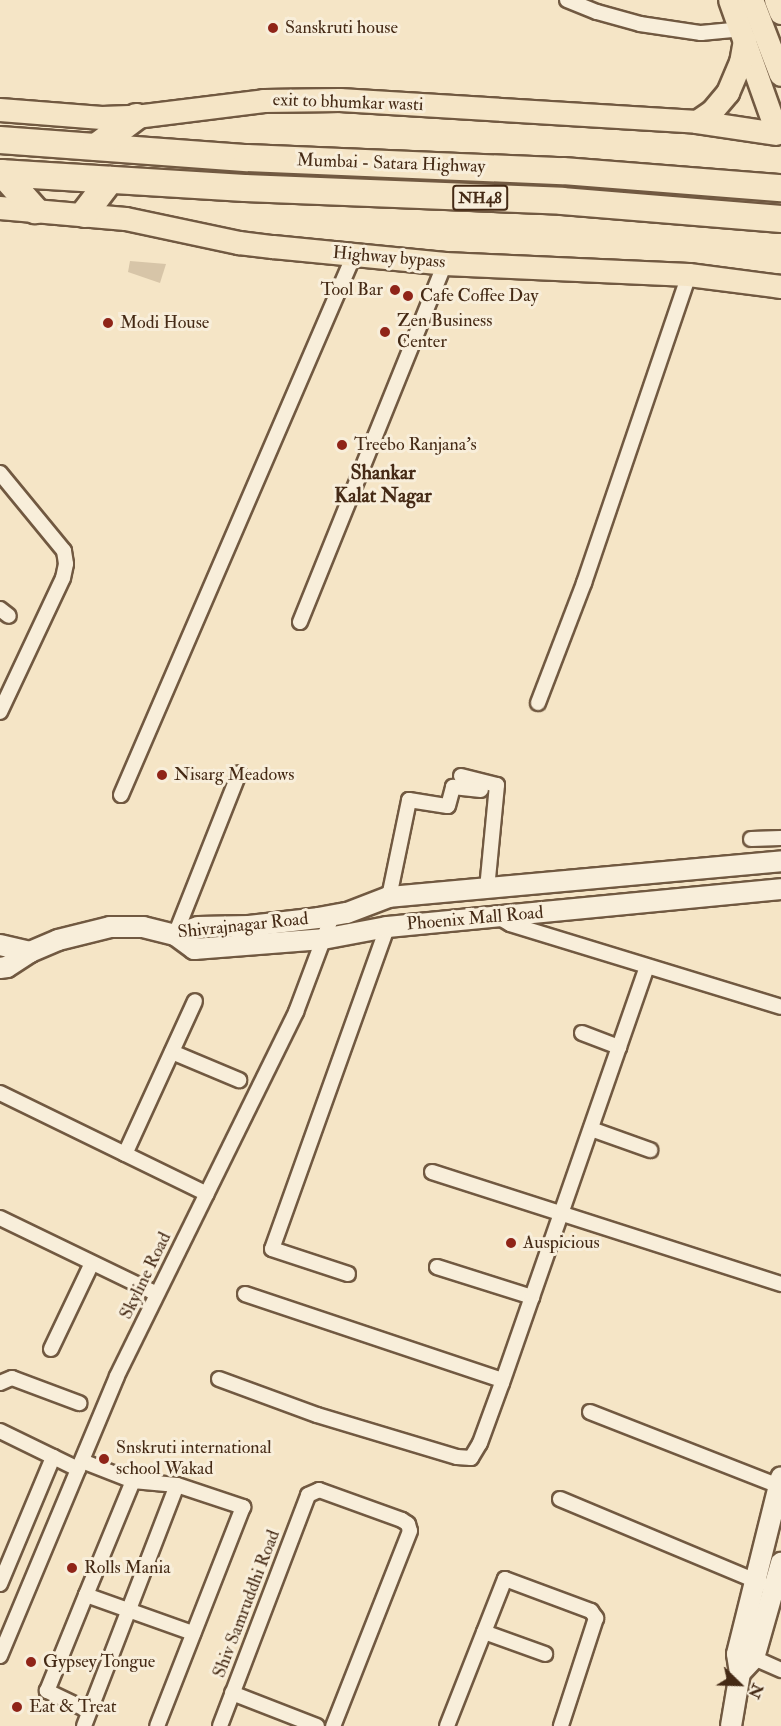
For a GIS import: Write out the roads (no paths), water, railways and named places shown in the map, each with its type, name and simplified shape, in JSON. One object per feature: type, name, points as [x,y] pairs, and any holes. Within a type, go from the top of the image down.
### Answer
[{"type":"highway","points":[[96,147],[136,117]]},
{"type":"highway","points":[[0,126],[11,140]]},
{"type":"highway","name":"Mumbai - Satara Highway","points":[[11,140],[247,158],[563,171],[781,188]]},
{"type":"highway","points":[[1,173],[35,210]]},
{"type":"highway","name":"Mumbai - Satara Highway","points":[[1,173],[562,201],[781,219]]},
{"type":"highway","points":[[84,214],[110,180]]},
{"type":"main road","points":[[730,0],[779,134]]},
{"type":"main road","points":[[752,0],[781,75]]},
{"type":"main road","points":[[776,0],[781,13]]},
{"type":"main road","points":[[697,122],[712,112],[728,93],[741,63],[744,34]]},
{"type":"main road","name":"exit to bhumkar wasti","points":[[0,110],[102,118],[136,117],[264,101],[340,100],[697,122],[779,134]]},
{"type":"main road","name":"Highway bypass","points":[[0,208],[84,214],[175,227],[239,243],[354,255],[445,264],[689,275],[781,287]]},
{"type":"street","points":[[567,0],[597,12],[640,24],[701,33],[744,34]]},
{"type":"street","points":[[121,795],[354,255]]},
{"type":"street","points":[[300,622],[445,264]]},
{"type":"street","points":[[538,704],[584,582],[689,275]]},
{"type":"street","points":[[0,473],[64,551],[66,564],[63,578],[0,712]]},
{"type":"street","points":[[175,935],[239,773]]},
{"type":"street","points":[[461,776],[497,785],[487,889]]},
{"type":"street","points":[[389,897],[409,800],[448,806],[453,787],[481,790]]},
{"type":"street","points":[[750,839],[781,838]]},
{"type":"street","name":"Phoenix Mall Road","points":[[340,914],[389,897],[781,861]]},
{"type":"street","name":"Phoenix Mall Road","points":[[175,935],[194,949],[323,939],[387,927],[781,889]]},
{"type":"street","name":"Shivrajnagar Road","points":[[30,952],[77,934],[110,927],[143,927],[175,935],[198,927],[249,926],[340,914]]},
{"type":"street","name":"Skyline Road","points":[[0,1656],[117,1377],[296,1012],[323,939],[340,914]]},
{"type":"street","points":[[498,917],[510,924],[781,1007]]},
{"type":"street","points":[[348,1274],[272,1249],[387,927]]},
{"type":"street","points":[[0,945],[30,952]]},
{"type":"street","points":[[0,968],[8,967],[30,952]]},
{"type":"street","points":[[219,1378],[317,1415],[463,1459],[471,1458],[476,1452],[532,1297],[647,966]]},
{"type":"street","points":[[126,1154],[195,1001]]},
{"type":"street","points":[[582,1033],[619,1047]]},
{"type":"street","points":[[172,1052],[239,1080]]},
{"type":"street","points":[[0,1093],[207,1194]]},
{"type":"street","points":[[591,1129],[650,1150]]},
{"type":"street","points":[[432,1172],[781,1284]]},
{"type":"street","points":[[0,1218],[157,1294]]},
{"type":"street","points":[[51,1349],[92,1263]]},
{"type":"street","points":[[437,1267],[532,1297]]},
{"type":"street","points":[[245,1294],[502,1380]]},
{"type":"street","points":[[0,1383],[12,1378],[79,1403]]},
{"type":"street","points":[[590,1412],[780,1484],[737,1654],[740,1673],[731,1726]]},
{"type":"street","points":[[0,1447],[3,1432],[53,1456],[80,1465],[133,1481],[177,1485],[243,1507],[157,1726]]},
{"type":"street","points":[[0,1584],[53,1456]]},
{"type":"street","points":[[89,1711],[47,1691],[133,1481]]},
{"type":"street","points":[[84,1726],[177,1485]]},
{"type":"street","name":"Shiv Samruddhi Road","points":[[220,1726],[308,1495],[319,1490],[402,1520],[408,1524],[410,1531],[333,1726]]},
{"type":"street","points":[[560,1498],[756,1581],[775,1600]]},
{"type":"street","points":[[740,1673],[754,1658],[775,1600],[781,1563]]},
{"type":"street","points":[[447,1726],[505,1579],[591,1611],[596,1618],[561,1726]]},
{"type":"street","points":[[86,1595],[193,1633]]},
{"type":"street","points":[[484,1632],[545,1654]]},
{"type":"street","points":[[754,1658],[781,1670]]},
{"type":"street","points":[[232,1693],[317,1726]]},
{"type":"place","name":"Sanskruti house","points":[[273,28]]},
{"type":"place","name":"Tool Bar","points":[[395,290]]},
{"type":"place","name":"Cafe Coffee Day","points":[[408,296]]},
{"type":"place","name":"Modi House","points":[[108,323]]},
{"type":"place","name":"Zen Business Center","points":[[385,332]]},
{"type":"place","name":"Treebo Ranjana's","points":[[342,445]]},
{"type":"place","name":"Nisarg Meadows","points":[[162,775]]},
{"type":"place","name":"Auspicious","points":[[511,1243]]},
{"type":"place","name":"Snskruti international school Wakad","points":[[104,1459]]},
{"type":"place","name":"Rolls Mania","points":[[72,1568]]},
{"type":"place","name":"Gypsey Tongue","points":[[31,1662]]},
{"type":"place","name":"Eat & Treat","points":[[17,1707]]},
{"type":"district","name":"Shankar Kalat Nagar","points":[[383,484]]}]
